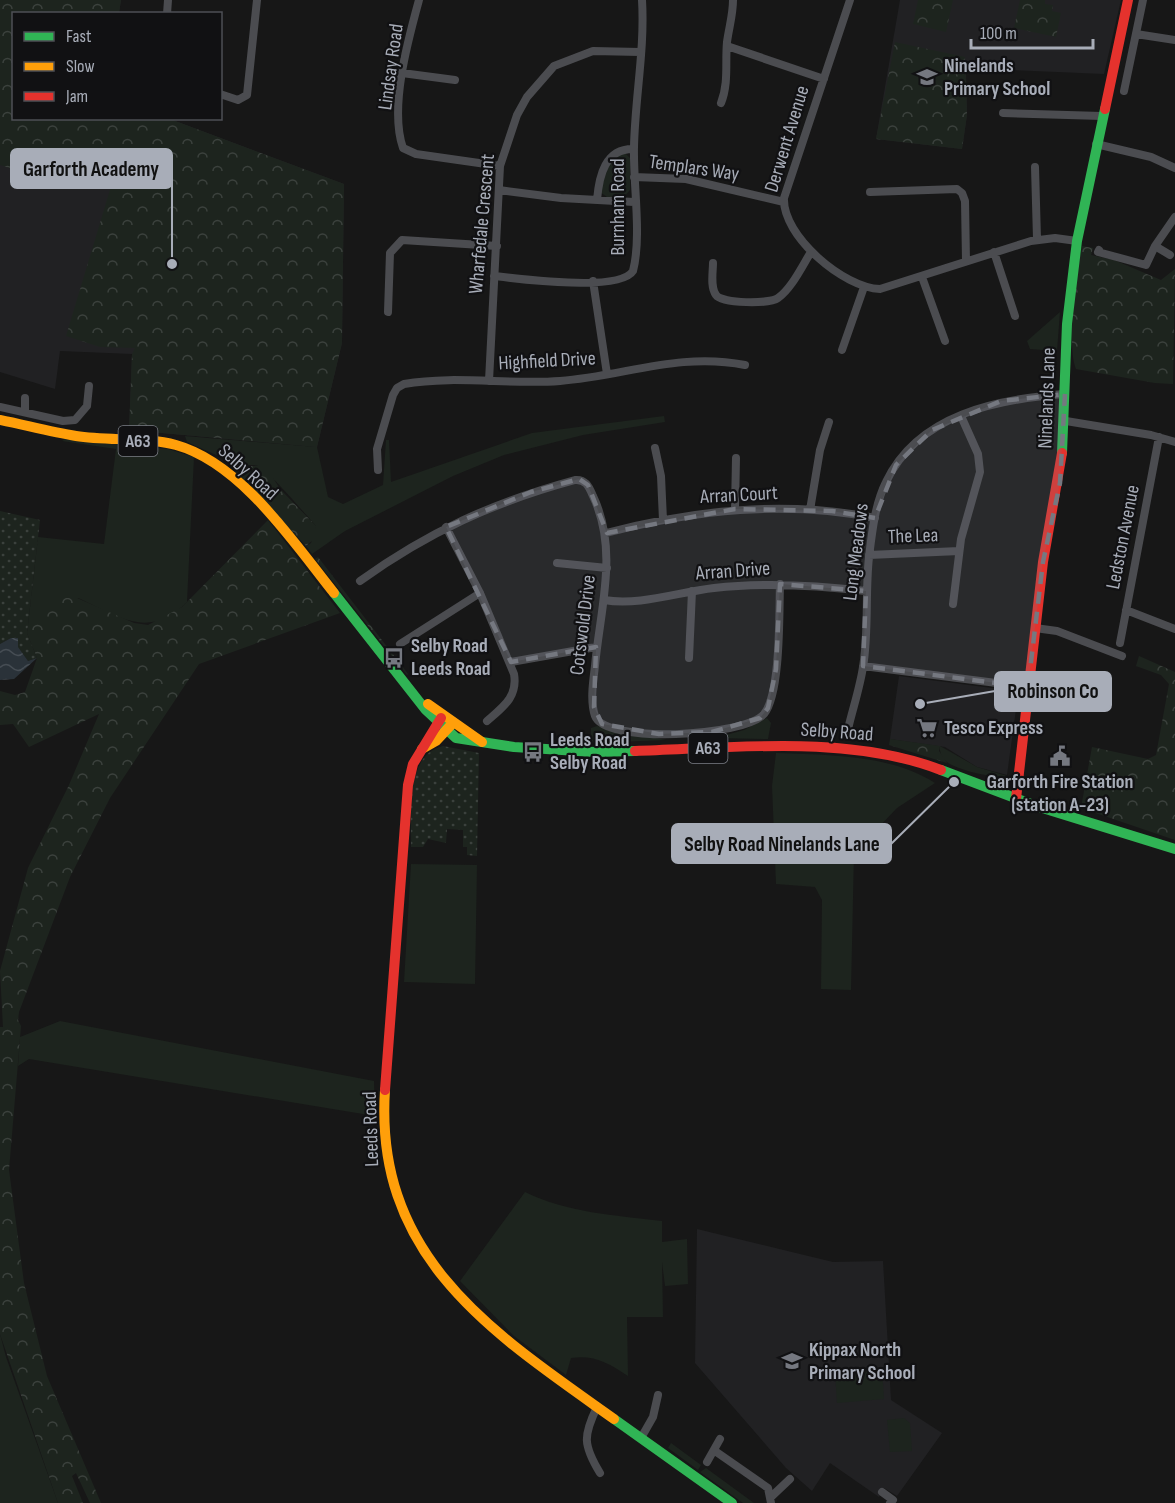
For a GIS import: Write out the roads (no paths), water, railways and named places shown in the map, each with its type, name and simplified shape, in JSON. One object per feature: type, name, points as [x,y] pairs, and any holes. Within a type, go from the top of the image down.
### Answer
[{"type":"main road","name":"Ninelands Lane","points":[[1016,799],[1043,562],[1060,483],[1066,421],[1067,324],[1077,241],[1128,0]]},
{"type":"main road","name":"Selby Road","points":[[0,420],[76,436],[153,442],[186,448],[206,457],[224,470],[288,535],[379,653],[422,702],[432,705],[456,738],[466,742],[594,752],[768,747],[877,753],[917,760],[1016,799],[1175,849]]},
{"type":"main road","name":"Leeds Road","points":[[445,722],[433,744],[422,749],[413,764],[408,785],[386,1094],[386,1150],[391,1178],[409,1224],[467,1306],[497,1335],[732,1503]]},
{"type":"street","points":[[222,94],[241,100],[247,94],[256,0]]},
{"type":"street","name":"Lindsay Road","points":[[419,0],[402,73],[400,133],[403,148],[408,152],[500,166]]},
{"type":"street","name":"Burnham Road","points":[[494,276],[554,282],[593,281],[624,279],[633,271],[636,232],[634,149],[642,0]]},
{"type":"street","points":[[721,103],[726,84],[727,46],[733,0]]},
{"type":"street","name":"Derwent Avenue","points":[[850,0],[784,201],[786,216],[792,228],[811,252],[864,287]]},
{"type":"street","points":[[1124,91],[1143,0]]},
{"type":"street","points":[[1136,34],[1175,40]]},
{"type":"street","points":[[727,46],[824,79]]},
{"type":"street","name":"Wharfedale Crescent","points":[[489,381],[500,166],[510,131],[527,97],[554,66],[593,51],[640,52]]},
{"type":"street","points":[[402,73],[455,80]]},
{"type":"street","points":[[1003,113],[1102,116]]},
{"type":"street","points":[[1096,144],[1151,157],[1175,168]]},
{"type":"street","points":[[597,200],[600,177],[607,161],[618,151],[634,149]]},
{"type":"street","points":[[1035,167],[1037,239]]},
{"type":"street","name":"Templars Way","points":[[634,177],[686,179],[784,201]]},
{"type":"street","points":[[870,192],[957,189],[962,193],[965,201],[966,261]]},
{"type":"street","points":[[499,190],[597,200],[634,201]]},
{"type":"street","points":[[1099,250],[1098,252],[1146,266],[1155,246],[1175,217]]},
{"type":"street","points":[[842,350],[864,287],[886,288],[1037,239],[1055,237],[1077,241]]},
{"type":"street","points":[[388,312],[390,253],[402,240],[497,246]]},
{"type":"street","points":[[1155,246],[1170,255]]},
{"type":"street","points":[[713,263],[713,288],[717,297],[725,301],[767,302],[782,295],[811,252]]},
{"type":"street","points":[[994,252],[1015,316]]},
{"type":"street","points":[[922,277],[945,341]]},
{"type":"street","points":[[593,281],[608,374]]},
{"type":"street","name":"Highfield Drive","points":[[378,470],[377,449],[394,391],[400,385],[425,382],[549,381],[691,360],[716,360],[746,365]]},
{"type":"street","points":[[0,407],[63,420],[75,420],[87,406],[89,386]]},
{"type":"street","name":"Long Meadows","points":[[848,729],[863,666],[869,555],[875,518],[885,482],[902,456],[924,435],[961,416],[1008,400],[1065,393]]},
{"type":"street","points":[[25,398],[26,412]]},
{"type":"street","points":[[953,604],[959,551],[980,472],[978,453],[961,416]]},
{"type":"street","points":[[1066,421],[1175,442]]},
{"type":"street","points":[[810,510],[816,470],[829,422]]},
{"type":"street","name":"Ledston Avenue","points":[[1119,643],[1159,438]]},
{"type":"street","points":[[655,448],[661,476],[663,520]]},
{"type":"street","points":[[735,509],[736,458]]},
{"type":"street","name":"Cotswold Drive","points":[[360,581],[446,526],[531,492],[579,479],[588,485],[606,533],[607,568],[596,647],[593,701],[596,718],[602,724],[636,732],[674,735],[712,732],[744,725],[764,713],[770,699],[778,652],[780,584]]},
{"type":"street","name":"Arran Court","points":[[606,533],[663,520],[735,509],[810,510],[875,518]]},
{"type":"street","points":[[446,526],[511,662],[515,680],[514,692],[509,702],[487,721]]},
{"type":"street","name":"The Lea","points":[[869,555],[959,551]]},
{"type":"street","points":[[557,563],[607,568]]},
{"type":"street","name":"Arran Drive","points":[[604,600],[635,601],[692,591],[780,584],[866,591]]},
{"type":"street","points":[[689,658],[692,591]]},
{"type":"street","points":[[400,644],[480,593]]},
{"type":"street","points":[[1126,610],[1175,629]]},
{"type":"street","points":[[1035,628],[1057,631],[1122,656]]},
{"type":"street","points":[[511,662],[596,647]]},
{"type":"street","points":[[863,666],[1028,687]]},
{"type":"street","points":[[642,1438],[653,1417],[658,1395]]},
{"type":"street","points":[[597,1407],[587,1429],[586,1442],[589,1455],[600,1473]]},
{"type":"street","points":[[707,1462],[720,1439]]},
{"type":"street","points":[[715,1451],[768,1488],[772,1500]]},
{"type":"street","points":[[772,1500],[789,1479]]},
{"type":"street","points":[[882,1492],[893,1500],[890,1503]]},
{"type":"water","points":[[11,638],[18,638],[18,647],[28,661],[37,658],[14,679],[0,680],[0,644]]},
{"type":"place","name":"Ninelands Primary School","points":[[927,77]]},
{"type":"place","name":"Garforth Academy","points":[[172,264]]},
{"type":"place","name":"Selby Road Leeds Road","points":[[394,658]]},
{"type":"place","name":"Robinson Co","points":[[920,704]]},
{"type":"place","name":"Tesco Express","points":[[927,728]]},
{"type":"place","name":"Leeds Road Selby Road","points":[[533,752]]},
{"type":"place","name":"Garforth Fire Station (station A-23)","points":[[1060,756]]},
{"type":"place","name":"Selby Road Ninelands Lane","points":[[954,782]]},
{"type":"place","name":"Kippax North Primary School","points":[[792,1361]]}]
